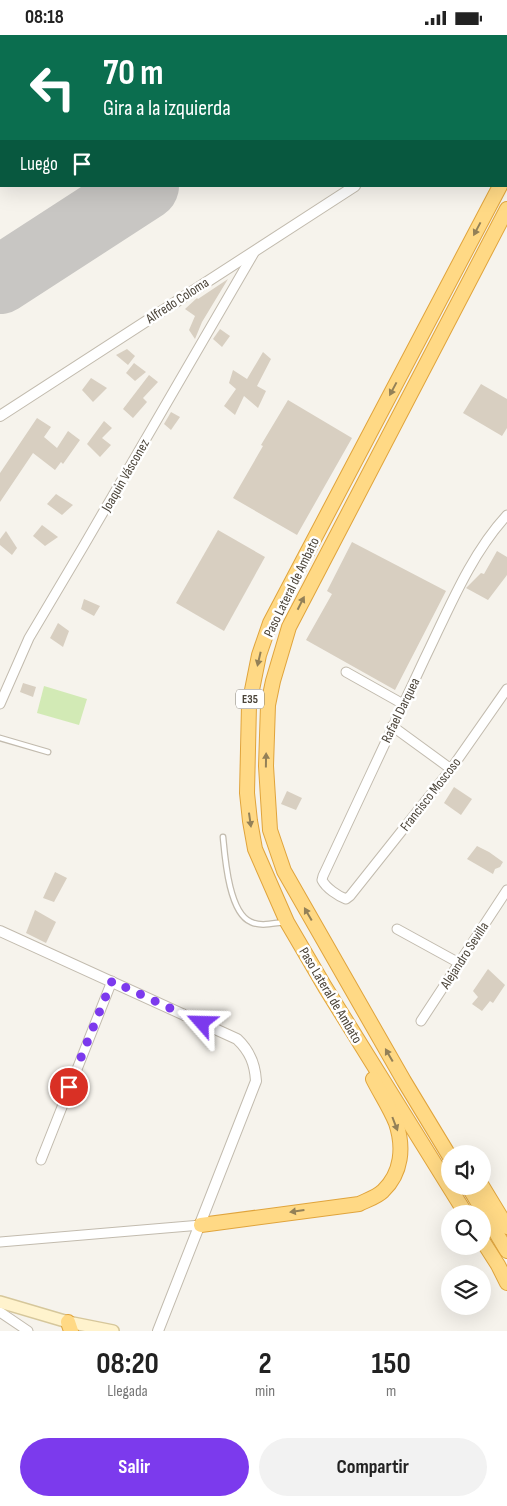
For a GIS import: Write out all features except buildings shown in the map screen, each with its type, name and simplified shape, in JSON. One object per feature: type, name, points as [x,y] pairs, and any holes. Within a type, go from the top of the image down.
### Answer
[{"type":"highway","name":"Paso Lateral de Ambato","points":[[460,1205],[325,987],[287,922],[255,849],[247,793],[249,705],[259,655],[270,623],[499,187]]},
{"type":"highway","name":"Paso Lateral de Ambato","points":[[443,1145],[284,871],[270,830],[266,766],[268,705],[289,627],[507,209]]},
{"type":"highway","points":[[409,359],[425,368]]},
{"type":"highway","points":[[201,1225],[359,1203],[382,1192],[394,1178],[400,1162],[400,1142],[395,1123],[325,987]]},
{"type":"highway","points":[[404,1081],[453,1145]]},
{"type":"highway","points":[[473,1195],[507,1251]]},
{"type":"highway","points":[[487,1195],[507,1227]]},
{"type":"highway","points":[[491,1254],[507,1283]]},
{"type":"main road","points":[[0,1302],[70,1326],[112,1331]]},
{"type":"street","name":"Alfredo Coloma","points":[[0,416],[353,187]]},
{"type":"street","name":"Joaquin Vásconez","points":[[0,704],[29,639],[255,250]]},
{"type":"street","name":"Rafael Darquea","points":[[350,896],[346,899],[342,897],[324,884],[322,880],[392,726],[468,572],[490,536],[507,515]]},
{"type":"street","points":[[346,672],[403,704]]},
{"type":"street","name":"Francisco Moscoso","points":[[350,896],[451,769],[507,689]]},
{"type":"street","points":[[392,726],[451,769]]},
{"type":"street","name":"Alejandro Sevilla","points":[[421,1021],[507,890]]},
{"type":"street","points":[[397,929],[459,963]]},
{"type":"street","points":[[0,931],[238,1039],[251,1055],[256,1081],[158,1331]]},
{"type":"street","points":[[41,1160],[112,981]]},
{"type":"street","points":[[0,1242],[201,1225]]},
{"type":"street","points":[[0,1312],[28,1331]]},
{"type":"lane","points":[[0,737],[48,751]]},
{"type":"lane","points":[[223,837],[225,860],[231,889],[240,913],[249,922],[259,925],[287,922]]},
{"type":"green space","points":[[44,686],[87,699],[79,725],[37,713]]},
{"type":"runway","points":[[0,280],[143,187]]},
{"type":"route","points":[[69,1087],[112,981],[202,1023]]}]
